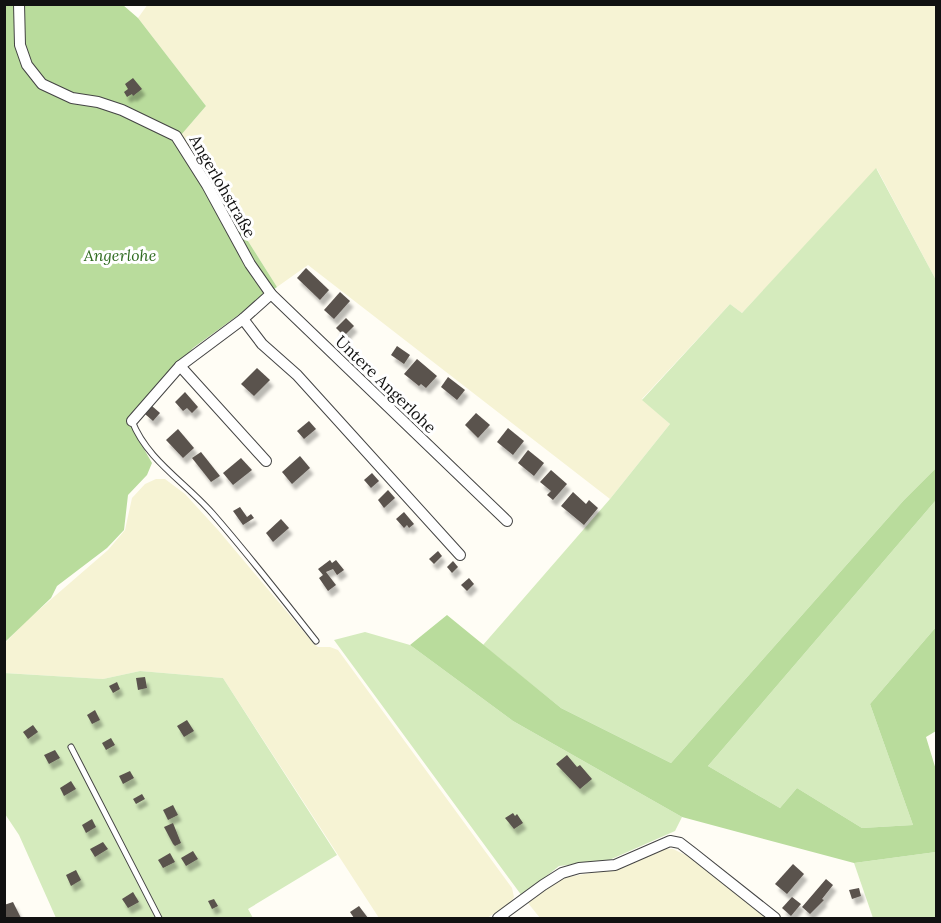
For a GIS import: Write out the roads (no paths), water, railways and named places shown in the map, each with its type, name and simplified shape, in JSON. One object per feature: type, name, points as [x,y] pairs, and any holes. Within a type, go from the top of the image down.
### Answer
[{"type":"street","name":"Angerlohstraße","points":[[19,4],[20,45],[27,65],[42,84],[72,98],[98,102],[122,110],[176,136],[207,185],[250,264],[271,294]]},
{"type":"street","points":[[132,421],[180,366],[243,319],[271,294]]},
{"type":"street","name":"Untere Angerlohe","points":[[271,294],[507,521]]},
{"type":"street","points":[[243,319],[262,344],[297,375],[460,555]]},
{"type":"street","points":[[180,366],[266,461]]},
{"type":"street","points":[[498,918],[562,873],[579,868],[615,865],[670,841],[680,843],[775,918]]},
{"type":"lane","points":[[132,421],[137,434],[160,463],[211,512],[316,640]]},
{"type":"lane","points":[[71,747],[159,918]]},
{"type":"park label","name":"Angerlohe","points":[[120,255]]}]
